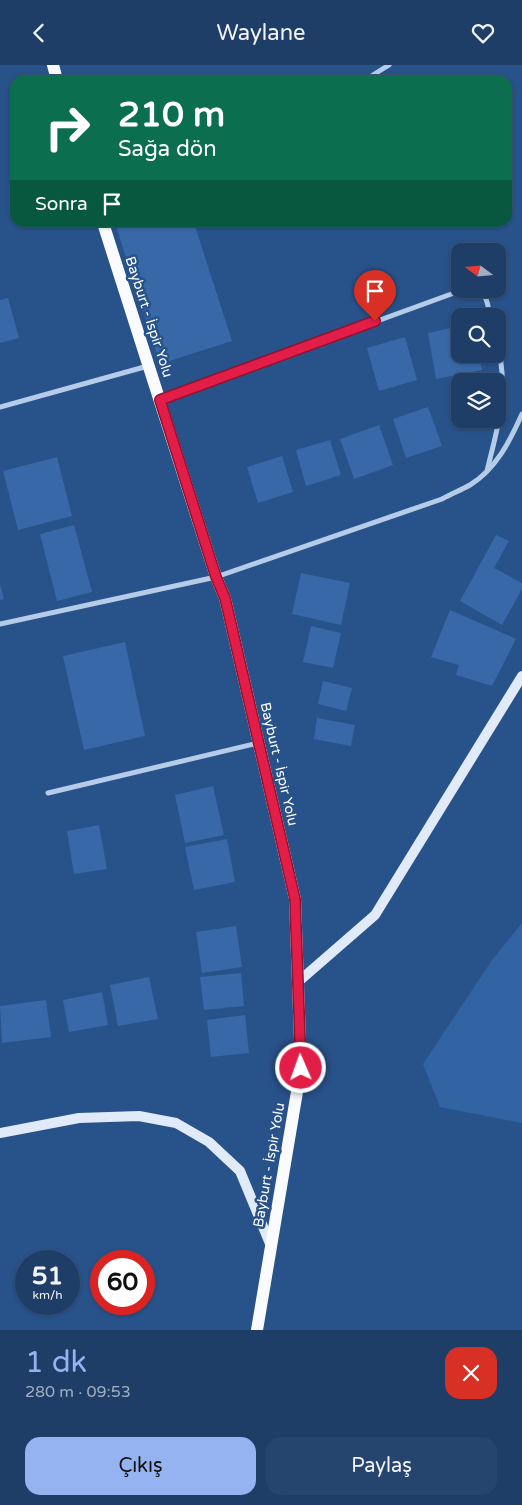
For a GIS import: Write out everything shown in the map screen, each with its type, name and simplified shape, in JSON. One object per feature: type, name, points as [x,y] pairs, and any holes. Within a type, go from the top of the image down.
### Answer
[{"type":"main road","name":"Bayburt - İspir Yolu","points":[[104,227],[216,577],[225,598],[295,899],[301,1068],[257,1330]]},
{"type":"main road","points":[[298,982],[375,915],[522,675]]},
{"type":"main road","points":[[0,1133],[79,1118],[139,1116],[176,1123],[209,1142],[240,1171],[271,1246]]},
{"type":"street","points":[[373,75],[389,65]]},
{"type":"street","points":[[160,400],[451,294]]},
{"type":"street","points":[[486,471],[502,408],[504,382],[501,363]]},
{"type":"street","points":[[0,407],[148,365]]},
{"type":"street","points":[[0,623],[216,577],[442,499],[471,484],[491,467],[510,440],[522,414]]},
{"type":"street","points":[[48,793],[259,743]]},
{"type":"shaded area","points":[[522,923],[522,1123],[440,1107],[423,1064],[492,960]]},
{"type":"building","points":[[116,227],[195,227],[232,341],[160,364]]},
{"type":"building","points":[[8,298],[19,338],[0,343],[0,300]]},
{"type":"building","points":[[451,328],[451,363],[481,363],[482,370],[467,373],[451,373],[451,376],[436,379],[428,333]]},
{"type":"building","points":[[405,337],[417,380],[379,391],[367,348]]},
{"type":"building","points":[[428,407],[442,446],[406,458],[393,419]]},
{"type":"building","points":[[379,425],[393,465],[354,479],[340,439]]},
{"type":"building","points":[[330,440],[341,475],[306,486],[296,450]]},
{"type":"building","points":[[282,456],[293,492],[258,503],[247,467]]},
{"type":"building","points":[[57,457],[72,516],[18,530],[3,471]]},
{"type":"building","points":[[74,525],[92,592],[57,601],[40,534]]},
{"type":"building","points":[[496,535],[509,541],[494,568],[522,583],[522,589],[502,625],[460,601]]},
{"type":"building","points":[[301,573],[350,583],[341,625],[292,614]]},
{"type":"building","points":[[0,584],[4,599],[0,600]]},
{"type":"building","points":[[450,610],[516,639],[492,686],[456,675],[459,665],[431,657]]},
{"type":"building","points":[[311,626],[341,633],[333,668],[303,662]]},
{"type":"building","points":[[125,642],[145,736],[84,750],[63,656]]},
{"type":"building","points":[[323,681],[352,688],[346,711],[318,704]]},
{"type":"building","points":[[317,718],[355,725],[351,746],[314,739]]},
{"type":"building","points":[[213,786],[224,835],[185,843],[175,795]]},
{"type":"building","points":[[99,825],[107,869],[74,874],[67,831]]},
{"type":"building","points":[[227,839],[235,882],[194,890],[185,847]]},
{"type":"building","points":[[236,926],[242,967],[202,973],[196,932]]},
{"type":"building","points":[[241,973],[244,1006],[204,1010],[200,977]]},
{"type":"building","points":[[149,977],[158,1019],[118,1026],[110,985]]},
{"type":"building","points":[[102,992],[108,1025],[69,1032],[63,1000]]},
{"type":"building","points":[[46,1000],[51,1037],[2,1043],[0,1006]]},
{"type":"building","points":[[245,1015],[249,1053],[211,1057],[207,1020]]},
{"type":"route","points":[[301,1068],[295,899],[225,598],[216,577],[160,400],[375,321]]}]
